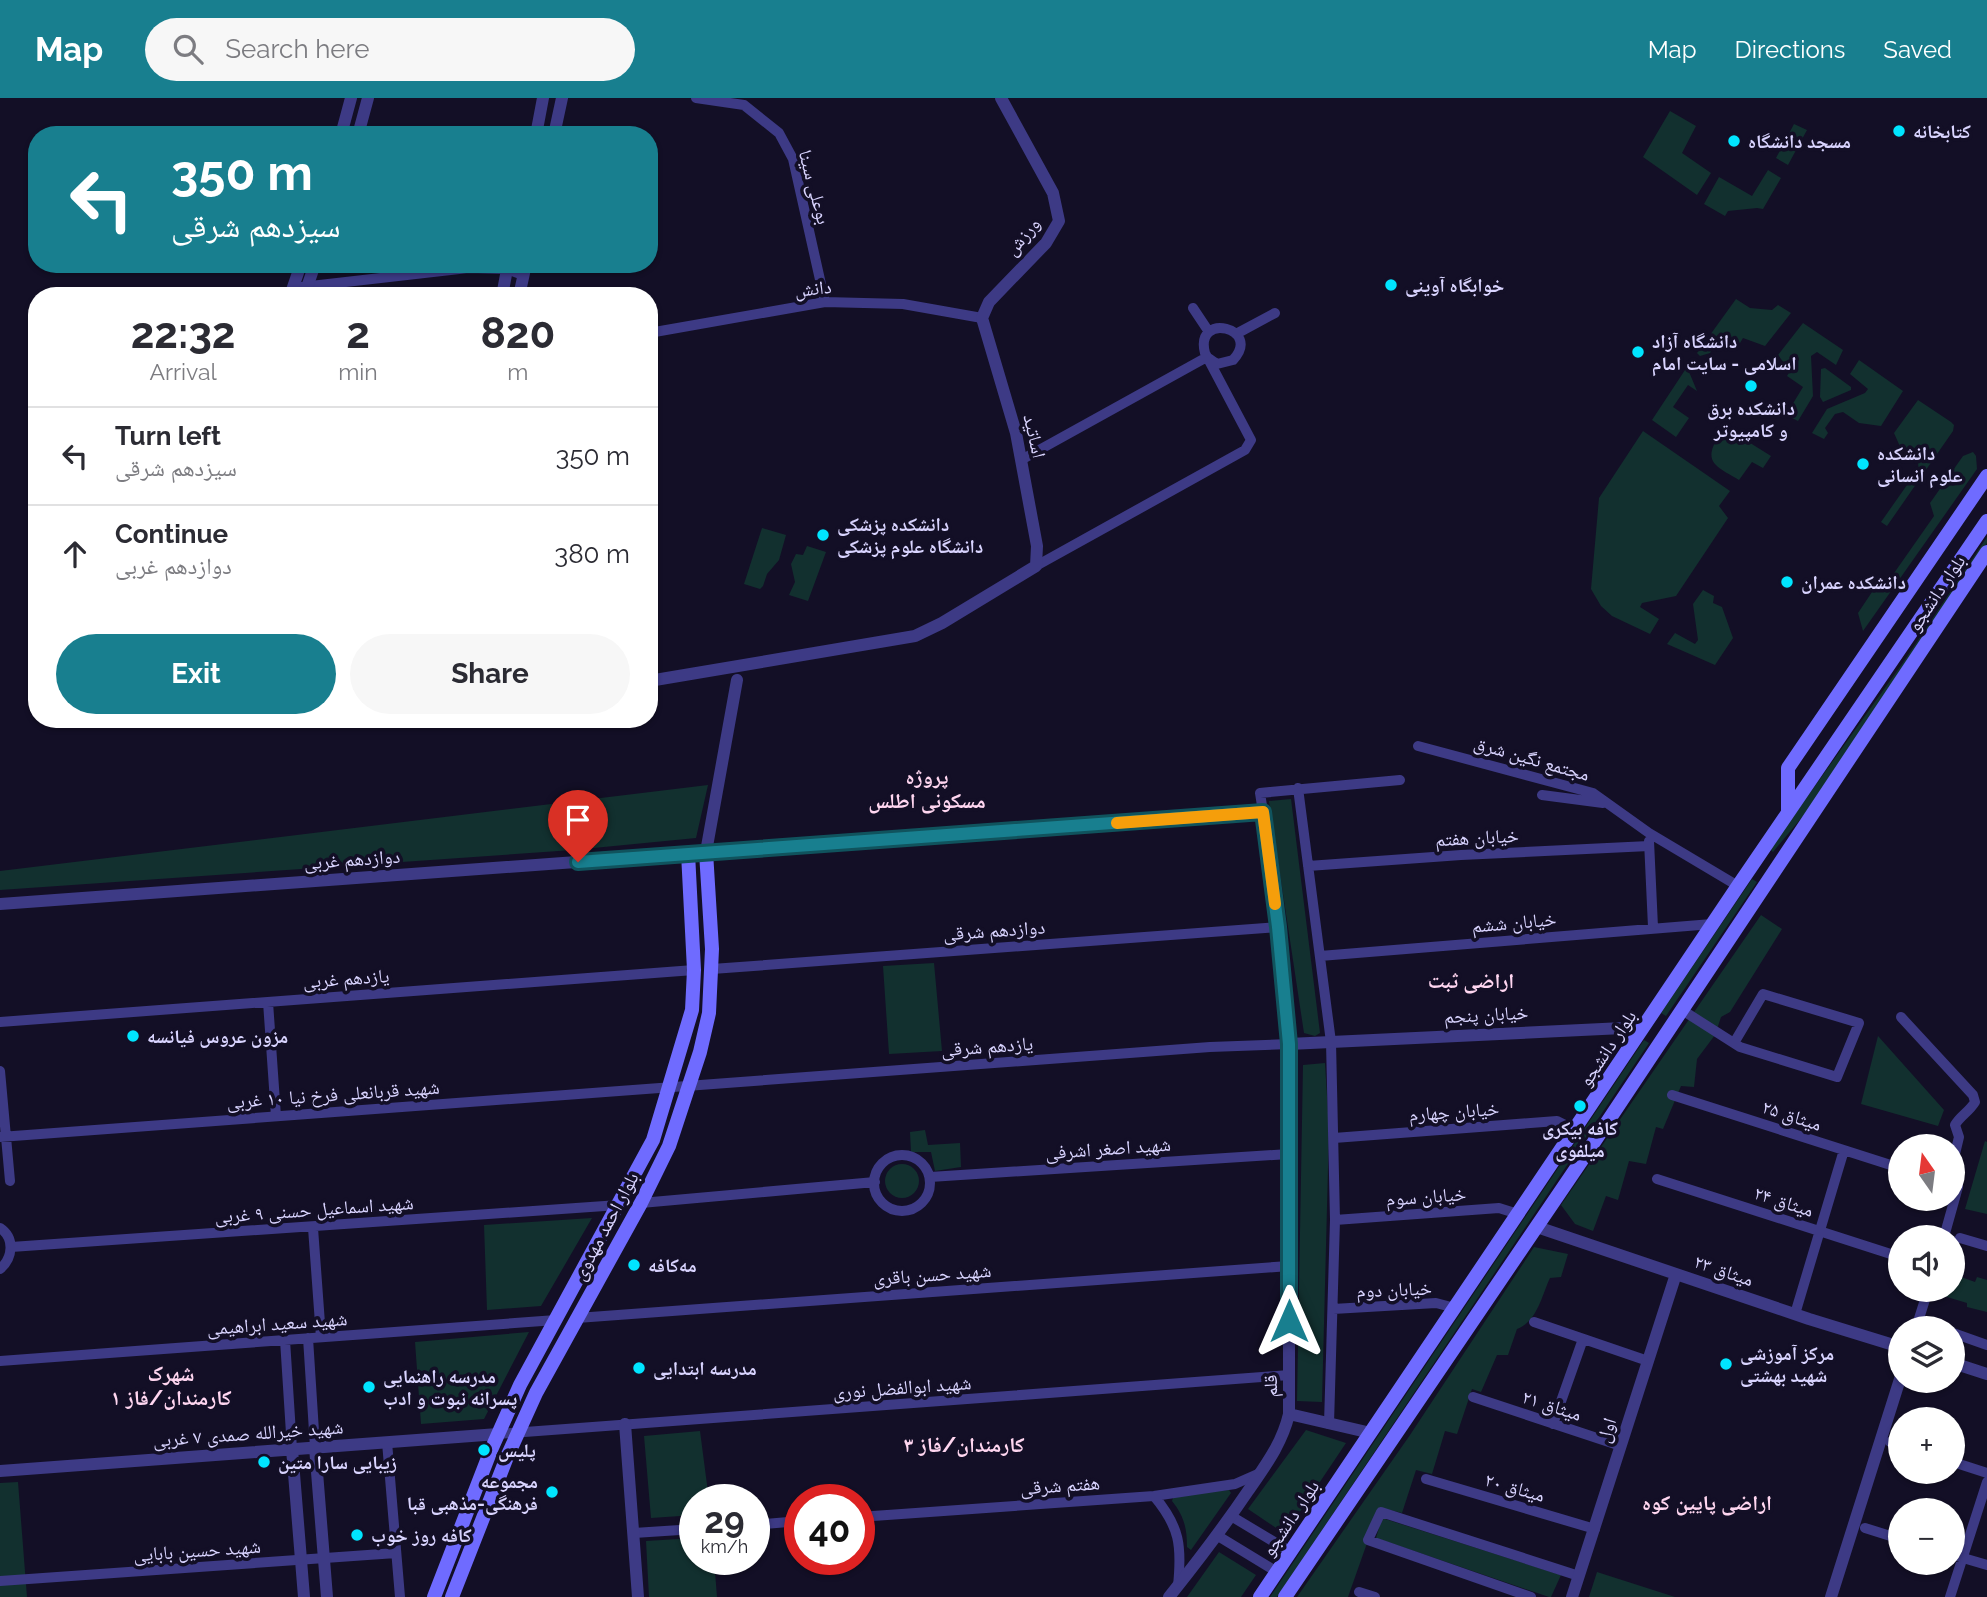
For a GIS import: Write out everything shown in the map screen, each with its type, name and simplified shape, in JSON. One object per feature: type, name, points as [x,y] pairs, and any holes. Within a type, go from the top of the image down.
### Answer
[{"type":"main road","points":[[1788,813],[1788,768],[1987,476]]},
{"type":"main road","name":"بلوار دانشجو","points":[[1260,1597],[1712,924],[1987,521]]},
{"type":"main road","name":"بلوار دانشجو","points":[[1285,1597],[1664,1038],[1987,552]]},
{"type":"main road","name":"بلوار احمد مهدوی","points":[[452,1597],[517,1433],[536,1393],[669,1146],[700,1052],[709,1013],[712,969],[706,852]]},
{"type":"main road","name":"بلوار احمد مهدوی","points":[[434,1597],[520,1385],[653,1140],[692,1010],[694,970],[688,853]]},
{"type":"main road","points":[[1758,856],[1776,867]]},
{"type":"main road","points":[[1644,1027],[1664,1038]]},
{"type":"street","points":[[343,126],[351,98]]},
{"type":"street","points":[[360,126],[368,98]]},
{"type":"street","points":[[538,126],[543,98]]},
{"type":"street","points":[[556,126],[562,98]]},
{"type":"street","name":"بوعلی سینا","points":[[696,98],[744,106],[779,133],[793,159],[824,302]]},
{"type":"street","name":"ورزش","points":[[982,318],[989,302],[1046,243],[1059,221],[1053,193],[1001,98]]},
{"type":"street","points":[[328,287],[431,273]]},
{"type":"street","name":"دانش","points":[[658,331],[824,302],[903,304],[982,318]]},
{"type":"street","points":[[1193,308],[1209,332]]},
{"type":"street","points":[[1236,334],[1275,313]]},
{"type":"street","name":"اساتید","points":[[982,318],[1016,433],[1037,546],[1036,566]]},
{"type":"street","points":[[658,679],[915,636],[943,623],[1036,566],[1245,450],[1251,440],[1207,357],[1203,344],[1209,332],[1223,327],[1236,334],[1239,351],[1233,360],[1222,364],[1207,357]]},
{"type":"street","points":[[1021,460],[1207,357]]},
{"type":"street","points":[[706,852],[737,680]]},
{"type":"street","name":"مجتمع نگین شرق","points":[[1418,746],[1593,793],[1649,833],[1738,886]]},
{"type":"street","points":[[1263,812],[1260,793],[1400,780]]},
{"type":"street","points":[[1298,788],[1331,1042],[1335,1220],[1329,1424]]},
{"type":"street","points":[[1542,794],[1607,803]]},
{"type":"street","name":"دوازدهم غربی","points":[[0,904],[1263,812]]},
{"type":"street","name":"قلم","points":[[1169,1597],[1217,1536],[1260,1474],[1283,1438],[1289,1414],[1289,1044],[1263,812]]},
{"type":"street","points":[[1649,833],[1653,927]]},
{"type":"street","name":"خیابان هفتم","points":[[1308,866],[1649,846]]},
{"type":"street","name":"خیابان ششم","points":[[1320,956],[1712,924]]},
{"type":"street","name":"دوازدهم شرقی","points":[[712,969],[1278,927]]},
{"type":"street","name":"یازدهم غربی","points":[[0,1022],[694,970]]},
{"type":"street","points":[[1682,1010],[1734,1043],[1836,1077],[1859,1023],[1763,993],[1734,1043]]},
{"type":"street","points":[[268,1002],[276,1116]]},
{"type":"street","points":[[1901,1017],[1973,1095],[1975,1102],[1969,1112],[1958,1119],[1955,1125],[1958,1134]]},
{"type":"street","name":"خیابان پنجم","points":[[1289,1044],[1644,1027]]},
{"type":"street","name":"یازدهم شرقی","points":[[668,1087],[1210,1047],[1289,1044]]},
{"type":"street","points":[[0,1071],[2,1136],[10,1181]]},
{"type":"street","name":"شهید قربانعلی فرخ نیا ۱۰ غربی","points":[[2,1136],[668,1087]]},
{"type":"street","name":"میثاق ۲۵","points":[[1672,1095],[1888,1164]]},
{"type":"street","name":"خیابان چهارم","points":[[1334,1138],[1557,1121],[1575,1130]]},
{"type":"street","points":[[1795,1314],[1844,1150]]},
{"type":"street","name":"شهید اصغر اشرفی","points":[[930,1177],[1289,1154]]},
{"type":"street","points":[[896,1156],[918,1160],[930,1177],[926,1198],[915,1208],[901,1211],[887,1207],[882,1202],[874,1182],[879,1168],[896,1156]]},
{"type":"street","name":"میثاق ۲۴","points":[[1657,1179],[1888,1253]]},
{"type":"street","points":[[640,1203],[874,1182]]},
{"type":"street","name":"شهید اسماعیل حسنی ۹ غربی","points":[[12,1247],[620,1205]]},
{"type":"street","name":"خیابان سوم","points":[[1335,1220],[1499,1208],[1518,1214]]},
{"type":"street","points":[[313,1227],[321,1337]]},
{"type":"street","name":"میثاق ۲۳","points":[[1537,1227],[1888,1343]]},
{"type":"street","points":[[0,1228],[12,1247],[7,1263],[0,1269]]},
{"type":"street","points":[[1965,1239],[1987,1246]]},
{"type":"street","name":"شهید حسن باقری","points":[[577,1318],[1289,1266]]},
{"type":"street","name":"اول","points":[[1572,1597],[1676,1274]]},
{"type":"street","name":"خیابان دوم","points":[[1333,1309],[1436,1303],[1455,1308]]},
{"type":"street","name":"شهید سعید ابراهیمی","points":[[0,1361],[556,1320]]},
{"type":"street","points":[[1534,1322],[1648,1362]]},
{"type":"street","points":[[1965,1337],[1987,1345]]},
{"type":"street","points":[[308,1338],[327,1597]]},
{"type":"street","points":[[1553,1424],[1583,1339]]},
{"type":"street","points":[[285,1340],[304,1597]]},
{"type":"street","points":[[1965,1367],[1987,1374]]},
{"type":"street","name":"شهید ابوالفضل نوری","points":[[498,1434],[1289,1376]]},
{"type":"street","points":[[1831,1597],[1895,1393]]},
{"type":"street","name":"میثاق ۲۱","points":[[1473,1397],[1621,1446]]},
{"type":"street","points":[[1289,1414],[1371,1433]]},
{"type":"street","points":[[625,1424],[638,1597]]},
{"type":"street","name":"شهید خیرالله صمدی ۷ غربی","points":[[0,1471],[498,1434]]},
{"type":"street","points":[[387,1442],[400,1597]]},
{"type":"street","points":[[1965,1466],[1987,1473]]},
{"type":"street","name":"هفتم شرقی","points":[[875,1516],[1154,1496],[1235,1484],[1260,1474]]},
{"type":"street","name":"میثاق ۲۰","points":[[1426,1479],[1595,1529]]},
{"type":"street","points":[[1965,1538],[1987,1482]]},
{"type":"street","points":[[1154,1496],[1169,1514],[1176,1530],[1181,1555],[1178,1586]]},
{"type":"street","points":[[1531,1597],[1368,1541],[1381,1512],[1579,1576]]},
{"type":"street","points":[[1231,1516],[1290,1552]]},
{"type":"street","points":[[1865,1528],[1888,1535]]},
{"type":"street","points":[[634,1533],[679,1530]]},
{"type":"street","points":[[1217,1536],[1277,1572]]},
{"type":"street","name":"شهید حسین بابایی","points":[[0,1581],[396,1553]]},
{"type":"street","points":[[1965,1558],[1987,1565]]},
{"type":"street","points":[[1950,1597],[1954,1575]]},
{"type":"street","points":[[1359,1592],[1375,1597]]},
{"type":"green space","points":[[1670,111],[1696,126],[1682,153],[1711,173],[1697,195],[1643,157]]},
{"type":"green space","points":[[1794,124],[1807,130],[1788,165],[1776,158]]},
{"type":"green space","points":[[1768,170],[1781,178],[1763,209],[1728,211],[1725,216],[1704,204],[1719,177],[1752,196]]},
{"type":"green space","points":[[1736,299],[1750,308],[1772,310],[1778,305],[1791,313],[1765,346],[1743,338],[1740,343],[1723,333],[1710,353],[1700,356],[1697,353]]},
{"type":"green space","points":[[1803,323],[1843,350],[1836,365],[1817,352],[1811,356],[1813,396],[1798,421],[1786,415],[1803,387],[1787,376],[1790,371],[1778,355]]},
{"type":"green space","points":[[1859,360],[1903,391],[1881,426],[1859,423],[1843,412],[1835,414],[1825,428],[1828,433],[1824,439],[1812,433],[1827,409],[1865,393],[1868,389],[1850,374]]},
{"type":"green space","points":[[1687,367],[1697,391],[1688,385],[1673,407],[1689,418],[1676,437],[1652,420]]},
{"type":"green space","points":[[1825,368],[1851,387],[1851,390],[1823,402],[1820,397],[1821,369]]},
{"type":"green space","points":[[1918,400],[1951,422],[1954,425],[1953,431],[1887,526],[1881,522],[1919,471],[1918,463],[1902,451],[1894,433]]},
{"type":"green space","points":[[1643,431],[1730,491],[1719,506],[1728,518],[1676,596],[1642,603],[1640,607],[1659,619],[1650,634],[1612,616],[1601,606],[1591,589],[1599,498]]},
{"type":"green space","points":[[1719,436],[1732,443],[1739,436],[1771,456],[1763,468],[1752,462],[1739,480],[1714,463],[1712,452]]},
{"type":"green space","points":[[1973,452],[1977,469],[1863,631],[1858,613],[1878,583],[1885,586],[1934,516],[1930,503],[1963,456]]},
{"type":"green space","points":[[762,528],[786,535],[779,560],[767,574],[760,589],[744,584]]},
{"type":"green space","points":[[1987,537],[1987,543],[1833,775],[1773,852],[1770,849],[1902,664]]},
{"type":"green space","points":[[807,546],[826,552],[808,601],[789,595],[795,582],[791,564],[796,554],[803,555]]},
{"type":"green space","points":[[1703,590],[1714,596],[1713,603],[1722,607],[1733,638],[1715,665],[1667,644],[1675,633],[1695,644],[1698,640],[1693,604]]},
{"type":"green space","points":[[708,785],[696,838],[573,850],[0,890],[0,871]]},
{"type":"green space","points":[[1291,799],[1320,1033],[1315,1036],[1304,1033],[1269,801]]},
{"type":"green space","points":[[1752,879],[1757,882],[1666,1016],[1661,1013]]},
{"type":"green space","points":[[1761,915],[1782,929],[1730,1012],[1721,1017],[1715,1035],[1697,1059],[1694,1087],[1681,1086],[1663,1129],[1656,1127],[1646,1164],[1629,1161],[1618,1200],[1606,1196],[1593,1231],[1575,1224],[1561,1205]]},
{"type":"green space","points":[[934,963],[942,1051],[889,1054],[883,966]]},
{"type":"green space","points":[[1878,1036],[1944,1110],[1938,1126],[1861,1104]]},
{"type":"green space","points":[[1644,1040],[1649,1043],[1277,1597],[1270,1597]]},
{"type":"green space","points":[[1325,1063],[1329,1129],[1322,1402],[1297,1401],[1303,1065]]},
{"type":"green space","points":[[925,1130],[928,1145],[960,1143],[961,1167],[935,1171],[931,1152],[911,1152],[910,1132]]},
{"type":"green space","points":[[1985,1141],[1987,1214],[1965,1209]]},
{"type":"green space","points":[[902,1164],[914,1169],[919,1181],[914,1193],[902,1198],[890,1193],[885,1181],[890,1169]]},
{"type":"green space","points":[[592,1218],[541,1306],[487,1310],[484,1225]]},
{"type":"green space","points":[[1534,1247],[1568,1254],[1561,1277],[1550,1278],[1534,1314],[1517,1329],[1508,1355],[1497,1355],[1481,1392],[1472,1389],[1457,1434],[1445,1431],[1432,1474],[1416,1470],[1402,1513],[1382,1508],[1378,1512],[1348,1597],[1297,1597],[1410,1435]]},
{"type":"green space","points":[[1977,1277],[1987,1280],[1987,1312],[1967,1307],[1967,1303],[1964,1302],[1965,1278],[1975,1282]]},
{"type":"green space","points":[[529,1332],[484,1419],[421,1424],[415,1342]]},
{"type":"green space","points":[[1306,1430],[1346,1443],[1285,1534],[1248,1509]]},
{"type":"green space","points":[[700,1431],[707,1484],[679,1484],[679,1516],[651,1518],[644,1436]]},
{"type":"green space","points":[[18,1482],[27,1597],[0,1597],[0,1483]]},
{"type":"green space","points":[[1229,1490],[1231,1493],[1191,1550],[1187,1547],[1182,1517],[1172,1501],[1174,1495]]},
{"type":"green space","points":[[1382,1518],[1561,1575],[1549,1597],[1376,1538]]},
{"type":"green space","points":[[679,1539],[679,1575],[715,1575],[717,1597],[649,1597],[646,1541]]},
{"type":"green space","points":[[1219,1552],[1256,1575],[1241,1597],[1187,1597]]},
{"type":"green space","points":[[1597,1572],[1675,1597],[1589,1597]]},
{"type":"slow traffic","points":[[1117,823],[1263,812],[1275,904]]},
{"type":"place","name":"کتابخانه","points":[[1899,131]]},
{"type":"place","name":"مسجد دانشگاه","points":[[1734,141]]},
{"type":"place","name":"خوابگاه آوینی","points":[[1391,285]]},
{"type":"place","name":"دانشگاه آزاد اسلامی - سایت امام","points":[[1638,352]]},
{"type":"place","name":"دانشکده برق و کامپیوتر","points":[[1751,386]]},
{"type":"place","name":"دانشکده علوم انسانی","points":[[1863,464]]},
{"type":"place","name":"دانشکده پزشکی دانشگاه علوم پزشکی","points":[[823,535]]},
{"type":"place","name":"دانشکده عمران","points":[[1787,582]]},
{"type":"place","name":"مزون عروس فیانسه","points":[[133,1036]]},
{"type":"place","name":"کافه بیکری میلفوی","points":[[1580,1106]]},
{"type":"place","name":"مه‌کافه","points":[[634,1265]]},
{"type":"place","name":"مرکز آموزشی شهید بهشتی","points":[[1726,1364]]},
{"type":"place","name":"مدرسه ابتدایی","points":[[639,1368]]},
{"type":"place","name":"مدرسه راهنمایی پسرانه نبوت و ادب","points":[[369,1387]]},
{"type":"place","name":"پلیس","points":[[484,1450]]},
{"type":"place","name":"زیبایی سارا متین","points":[[264,1462]]},
{"type":"place","name":"مجموعه فرهنگی-مذهبی قبا","points":[[552,1492]]},
{"type":"place","name":"کافه روز خوب","points":[[357,1535]]},
{"type":"district","name":"پروژه مسکونی اطلس","points":[[927,788]]},
{"type":"district","name":"اراضی ثبت","points":[[1471,980]]},
{"type":"district","name":"شهرک کارمندان/فاز ۱","points":[[171,1385]]},
{"type":"district","name":"کارمندان/فاز ۳","points":[[964,1444]]},
{"type":"district","name":"اراضی پایین کوه","points":[[1707,1502]]},
{"type":"route","points":[[578,862],[1263,812],[1289,1044],[1289,1321]]}]
